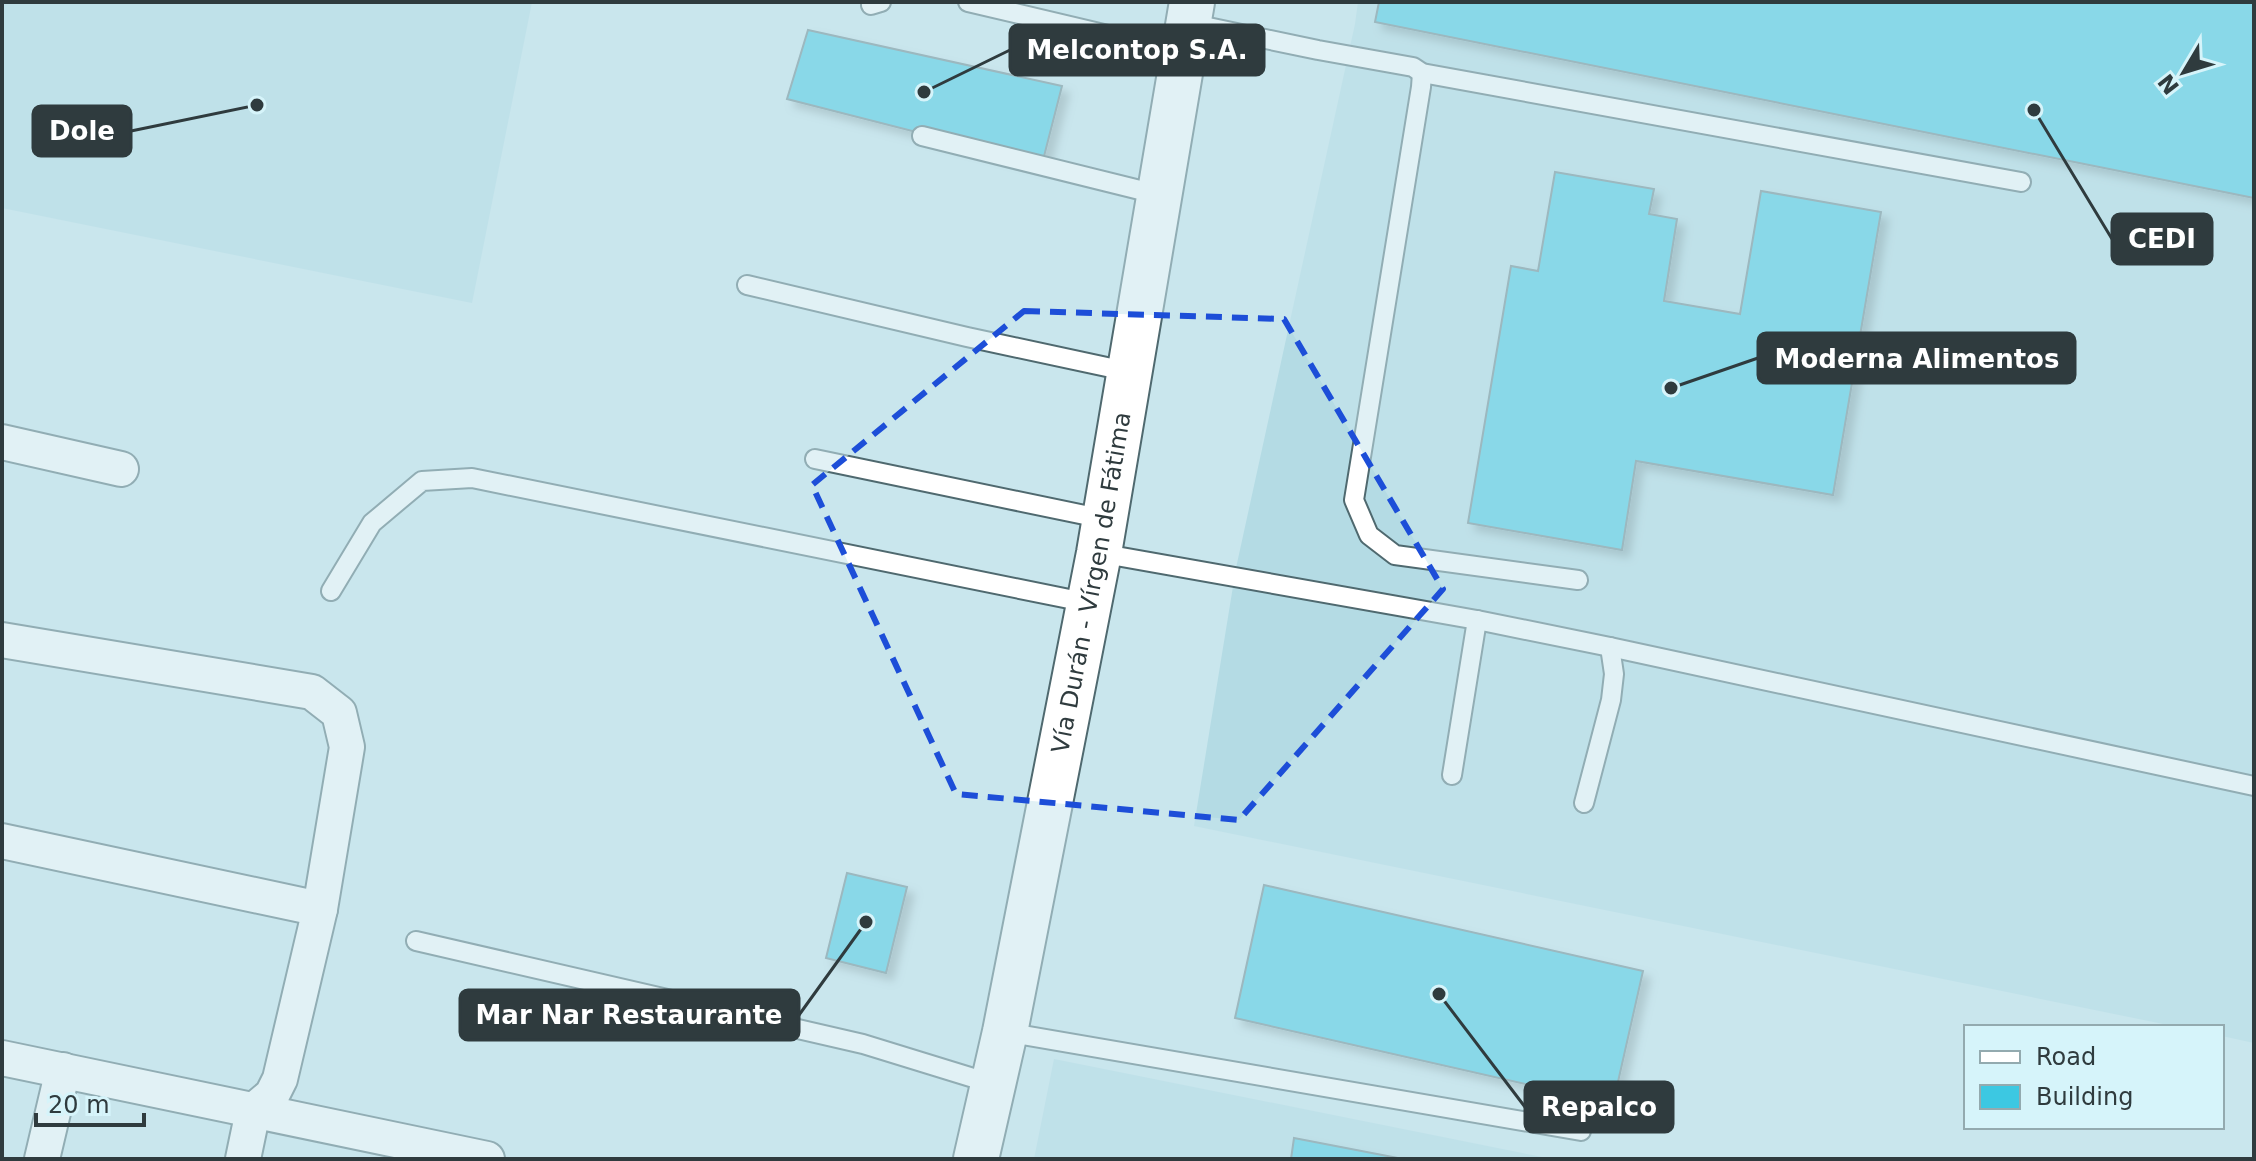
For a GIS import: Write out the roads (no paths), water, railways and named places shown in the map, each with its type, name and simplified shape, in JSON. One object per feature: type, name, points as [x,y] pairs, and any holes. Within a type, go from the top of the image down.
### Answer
[{"type":"main road","name":"Vía Durán - Vírgen de Fátima","points":[[976,1159],[1005,1032],[1102,536],[1188,26]]},
{"type":"street","points":[[2,442],[121,469]]},
{"type":"street","points":[[2,640],[312,692],[339,713],[347,747],[320,909],[280,1079],[272,1095],[253,1111],[243,1159]]},
{"type":"street","points":[[2,841],[320,909]]},
{"type":"street","points":[[2,1058],[253,1111],[428,1153],[487,1159]]},
{"type":"street","points":[[42,1159],[63,1070]]},
{"type":"lane","points":[[968,2],[1188,26],[1413,67],[1422,73],[2021,182]]},
{"type":"lane","points":[[1422,73],[1354,500],[1369,535],[1395,555],[1578,580]]},
{"type":"lane","points":[[922,136],[1160,195]]},
{"type":"lane","points":[[747,285],[1130,372]]},
{"type":"lane","points":[[815,459],[1102,536],[1477,620],[2254,786]]},
{"type":"lane","points":[[331,591],[372,523],[422,481],[472,478],[1089,603]]},
{"type":"lane","points":[[1452,775],[1477,620]]},
{"type":"lane","points":[[1584,803],[1611,700],[1614,674],[1610,647]]},
{"type":"lane","points":[[416,941],[863,1044],[993,1084]]},
{"type":"lane","points":[[1005,1032],[1581,1131]]},
{"type":"place","name":"Melcontop S.A.","points":[[924,92]]},
{"type":"place","name":"Dole","points":[[257,105]]},
{"type":"place","name":"CEDI","points":[[2034,110]]},
{"type":"place","name":"Moderna Alimentos","points":[[1671,388]]},
{"type":"place","name":"Mar Nar Restaurante","points":[[866,922]]},
{"type":"place","name":"Repalco","points":[[1439,994]]}]
